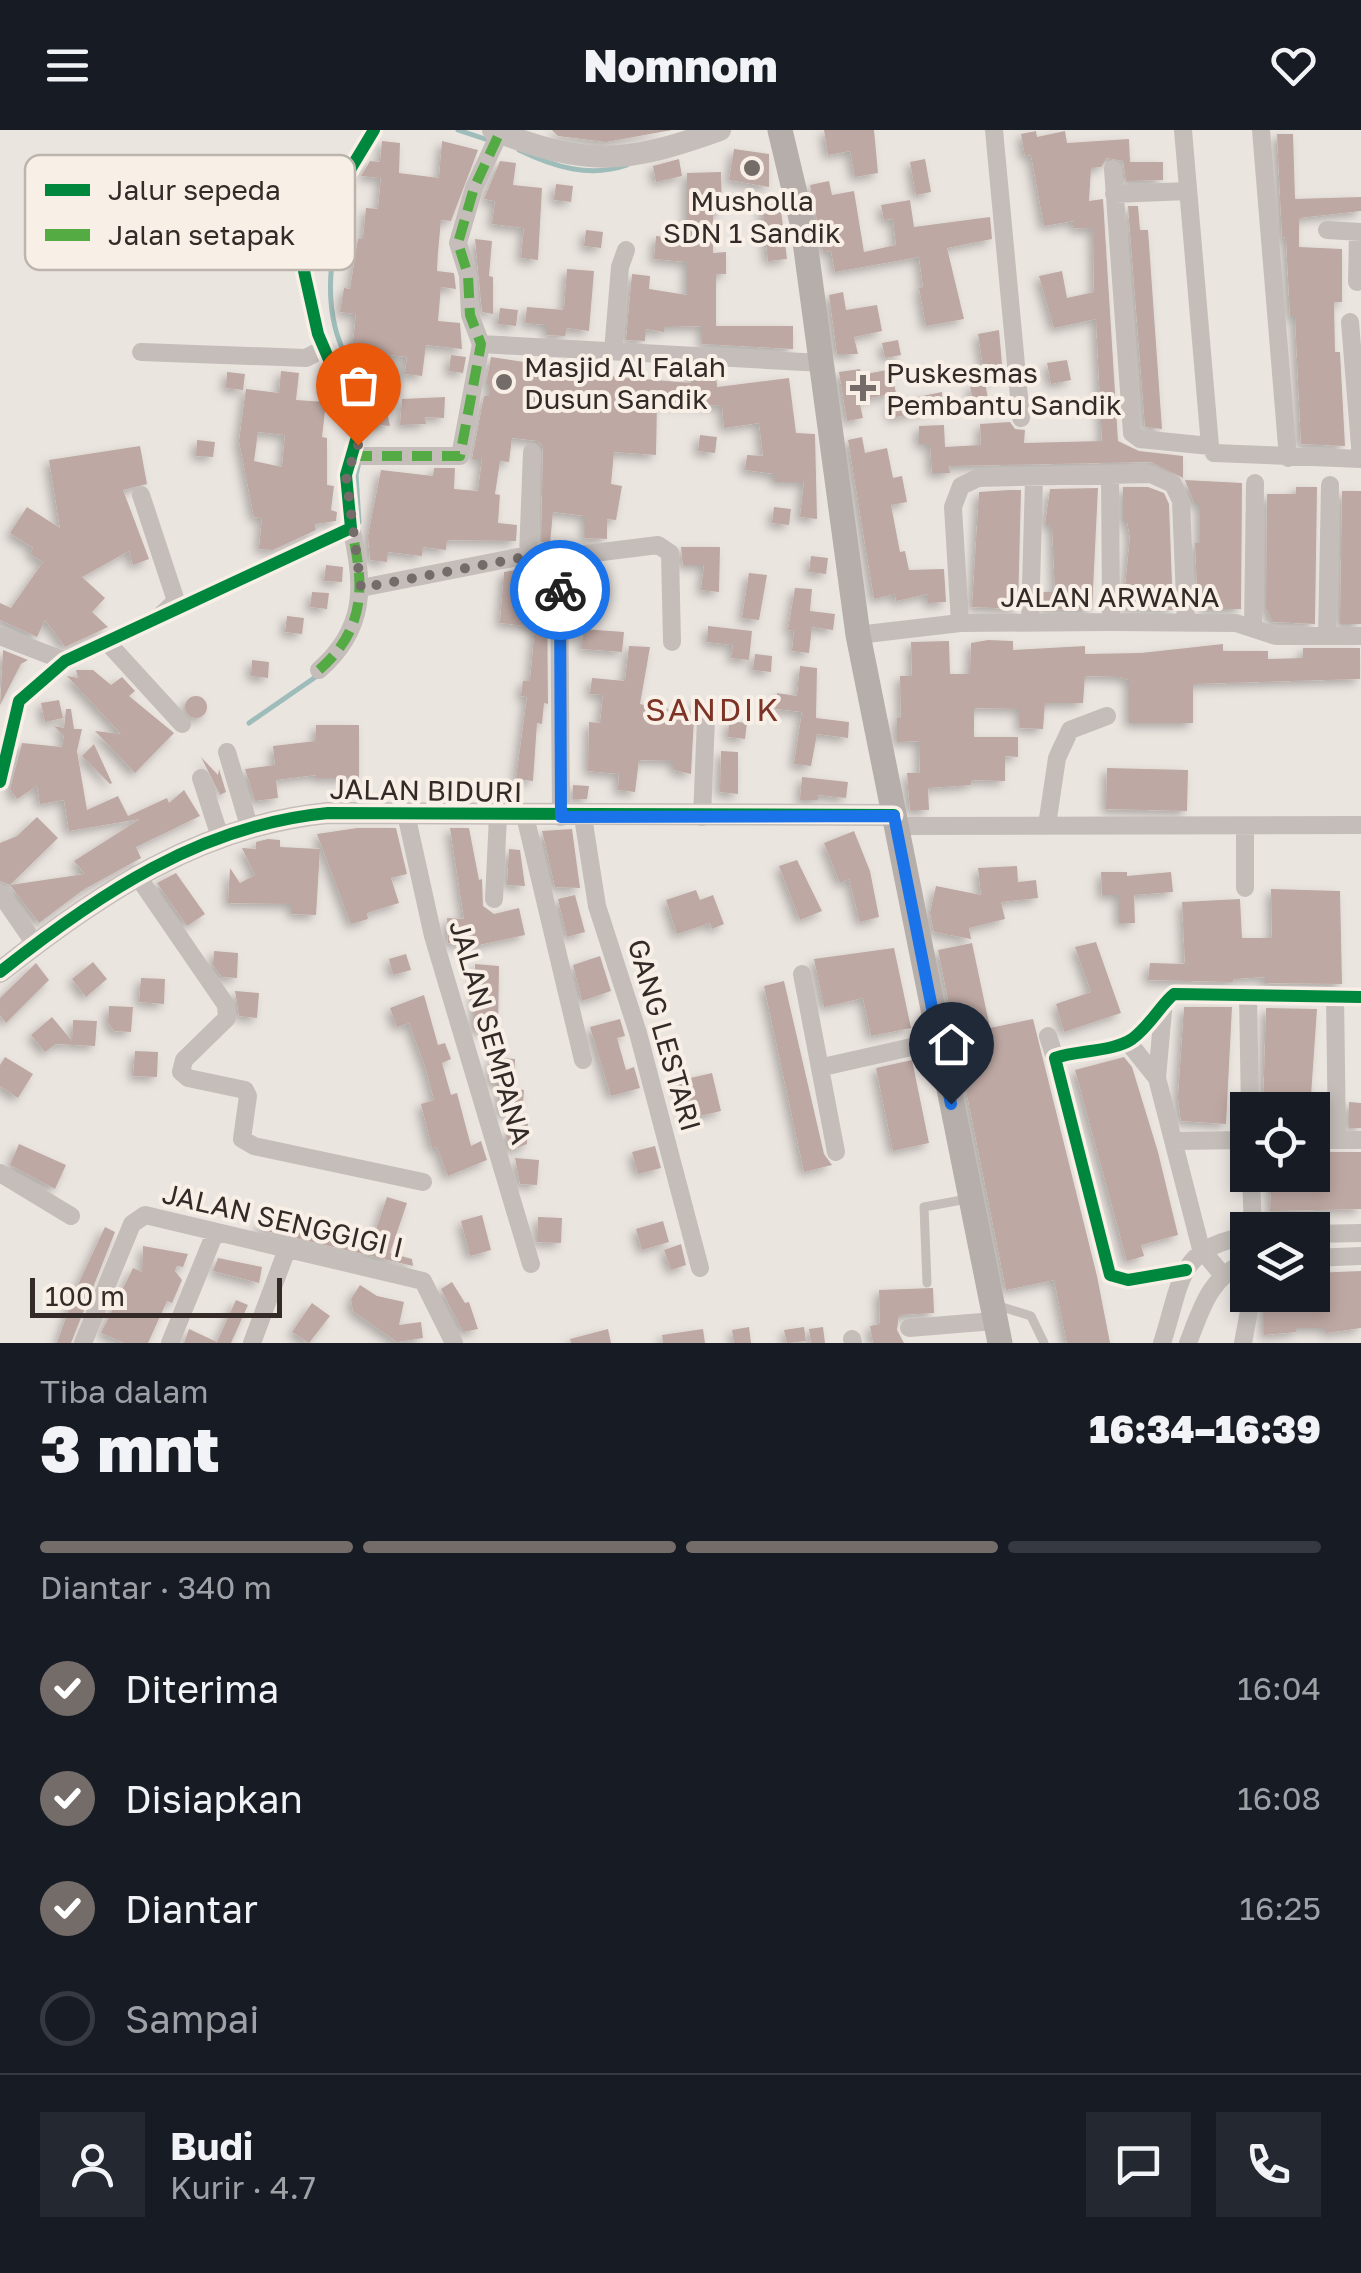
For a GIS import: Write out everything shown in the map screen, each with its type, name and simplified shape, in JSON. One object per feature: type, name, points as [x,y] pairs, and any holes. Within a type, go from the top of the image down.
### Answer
[{"type":"main road","points":[[780,130],[804,227],[858,636],[995,1323]]},
{"type":"street","points":[[355,162],[374,130]]},
{"type":"street","points":[[359,457],[460,456],[480,344],[470,316],[468,275],[458,250],[474,188],[495,137],[555,153],[599,159],[684,145],[720,130]]},
{"type":"street","points":[[994,130],[1021,418]]},
{"type":"street","points":[[1183,130],[1210,446]]},
{"type":"street","points":[[1261,130],[1288,458]]},
{"type":"street","points":[[1113,170],[1132,433],[1140,438],[1210,446],[1224,457],[1361,459],[1350,322]]},
{"type":"street","points":[[1114,194],[1188,191]]},
{"type":"street","points":[[1327,230],[1360,232],[1357,282]]},
{"type":"street","points":[[613,351],[620,267],[626,250]]},
{"type":"street","points":[[308,270],[314,319],[356,414],[359,457],[346,476],[363,588],[353,628],[319,670]]},
{"type":"street","points":[[480,344],[822,364]]},
{"type":"street","points":[[141,352],[306,358],[325,348]]},
{"type":"street","points":[[528,554],[532,452]]},
{"type":"street","points":[[960,623],[954,497],[969,480],[1142,474],[1173,484],[1182,501],[1186,624]]},
{"type":"street","points":[[1110,476],[1111,622]]},
{"type":"street","points":[[1030,622],[1034,479]]},
{"type":"street","points":[[1253,628],[1255,483]]},
{"type":"street","points":[[1328,636],[1330,485]]},
{"type":"street","points":[[142,495],[176,601],[157,618]]},
{"type":"street","points":[[0,782],[19,701],[65,661],[351,528]]},
{"type":"street","points":[[363,588],[528,554],[554,558],[665,546],[670,553],[672,642]]},
{"type":"street","name":"GANG LESTARI","points":[[554,558],[559,568],[572,817],[638,1033],[700,1268]]},
{"type":"street","name":"JALAN ARWANA","points":[[858,636],[960,623],[1030,622],[1236,624],[1276,636],[1361,636]]},
{"type":"street","points":[[0,636],[65,661]]},
{"type":"street","points":[[107,642],[182,724]]},
{"type":"street","points":[[1047,825],[1058,758],[1070,730],[1108,716]]},
{"type":"street","points":[[702,816],[706,719]]},
{"type":"street","points":[[227,752],[249,826]]},
{"type":"street","points":[[201,778],[220,837]]},
{"type":"street","name":"JALAN BIDURI","points":[[0,972],[136,874],[249,826],[328,813],[896,821]]},
{"type":"street","name":"JALAN SEMPANA","points":[[406,814],[453,1009],[531,1264]]},
{"type":"street","points":[[494,899],[498,816]]},
{"type":"street","points":[[525,816],[584,1060]]},
{"type":"street","points":[[896,821],[1361,825]]},
{"type":"street","points":[[1245,826],[1245,888]]},
{"type":"street","points":[[136,874],[198,961],[228,1012],[222,1025],[184,1060],[184,1076],[245,1090],[248,1106],[240,1135],[254,1146],[423,1182]]},
{"type":"street","points":[[0,893],[35,944]]},
{"type":"street","points":[[802,974],[823,1067],[836,1152]]},
{"type":"street","points":[[1222,1273],[1201,1249],[1157,1078],[1166,1000],[1174,994],[1361,997]]},
{"type":"street","points":[[1248,996],[1250,1092]]},
{"type":"street","points":[[1335,996],[1336,1140]]},
{"type":"street","points":[[1055,1058],[1128,1042],[1163,1011]]},
{"type":"street","points":[[1048,1036],[1110,1275],[1128,1280],[1186,1270]]},
{"type":"street","points":[[823,1067],[938,1041]]},
{"type":"street","points":[[1128,1042],[1157,1078]]},
{"type":"street","points":[[1173,1140],[1230,1140]]},
{"type":"street","points":[[1330,1140],[1361,1140]]},
{"type":"street","points":[[0,1173],[71,1216]]},
{"type":"street","name":"JALAN SENGGIGI I","points":[[84,1343],[136,1219],[145,1215],[286,1252],[423,1281],[454,1343]]},
{"type":"street","points":[[170,1343],[215,1232]]},
{"type":"street","points":[[1330,1234],[1361,1233]]},
{"type":"street","points":[[1162,1343],[1186,1270],[1201,1249],[1230,1241]]},
{"type":"street","points":[[252,1343],[286,1252]]},
{"type":"street","points":[[1330,1257],[1361,1256]]},
{"type":"street","points":[[1188,1343],[1222,1273],[1230,1269]]},
{"type":"street","points":[[1249,1312],[1243,1343],[1254,1343]]},
{"type":"street","points":[[909,1328],[995,1323]]},
{"type":"lane","points":[[927,1283],[924,1207],[970,1198]]},
{"type":"lane","points":[[995,1323],[1031,1316],[1044,1343]]},
{"type":"building","points":[[552,130],[672,130],[606,142],[558,136]]},
{"type":"building","points":[[824,130],[874,130],[878,173],[855,177],[850,151],[828,155]]},
{"type":"building","points":[[1036,131],[1037,137],[1065,131],[1067,143],[1129,139],[1130,162],[1163,162],[1163,180],[1126,181],[1123,161],[1107,158],[1101,167],[1091,168],[1089,201],[1103,199],[1118,441],[1139,451],[1183,456],[1183,478],[1151,462],[949,466],[950,473],[932,473],[930,444],[919,444],[919,426],[944,425],[945,447],[981,445],[980,424],[1010,422],[1015,429],[1025,430],[1024,443],[1102,441],[1096,319],[1054,328],[1039,276],[1062,271],[1067,298],[1094,292],[1093,229],[1074,228],[1074,221],[1044,226],[1031,155],[1025,156],[1021,134]]},
{"type":"building","points":[[1277,134],[1293,134],[1295,199],[1361,197],[1361,211],[1299,218],[1299,247],[1342,249],[1342,302],[1334,302],[1345,446],[1301,444],[1295,316],[1290,316],[1286,238],[1282,237]]},
{"type":"building","points":[[382,141],[400,143],[399,173],[439,178],[442,141],[478,150],[451,221],[441,220],[438,252],[437,271],[454,273],[456,289],[441,287],[438,321],[460,323],[462,349],[426,345],[422,376],[405,374],[407,357],[375,353],[390,426],[370,424],[358,352],[352,352],[356,314],[340,312],[344,288],[350,289],[355,270],[358,239],[363,239],[366,208],[378,209],[381,178],[361,176],[370,161],[380,162]]},
{"type":"building","name":"Musholla SDN 1 Sandik","points":[[734,149],[769,154],[769,187],[729,180]]},
{"type":"building","points":[[679,159],[682,176],[656,182],[653,166]]},
{"type":"building","points":[[925,159],[931,192],[916,195],[910,162]]},
{"type":"building","points":[[500,161],[516,163],[513,185],[542,188],[538,260],[521,258],[524,228],[492,224],[495,201],[484,199]]},
{"type":"building","points":[[721,172],[722,212],[713,212],[713,253],[726,252],[726,274],[716,274],[716,326],[793,326],[793,349],[702,344],[702,326],[664,327],[664,332],[646,329],[645,341],[626,340],[632,274],[650,276],[649,289],[687,295],[687,262],[654,259],[656,236],[687,239],[687,173]]},
{"type":"building","points":[[829,181],[832,195],[854,191],[864,252],[896,245],[893,219],[884,220],[881,205],[910,200],[914,227],[990,217],[992,239],[947,248],[964,319],[926,326],[919,288],[923,287],[919,257],[835,272],[831,251],[823,252],[810,185]]},
{"type":"building","points":[[556,184],[573,186],[571,202],[554,200]]},
{"type":"building","points":[[780,203],[787,259],[768,261],[762,205]]},
{"type":"building","points":[[1128,206],[1138,206],[1140,230],[1148,230],[1162,429],[1145,427]]},
{"type":"building","points":[[586,230],[603,232],[601,248],[584,246]]},
{"type":"building","points":[[475,239],[492,241],[489,276],[493,277],[493,314],[482,312]]},
{"type":"building","points":[[567,269],[594,271],[589,331],[567,328],[565,336],[547,335],[547,325],[525,323],[527,307],[564,310]]},
{"type":"building","points":[[843,292],[846,310],[877,305],[882,331],[854,337],[858,354],[837,354],[829,295]]},
{"type":"building","points":[[500,308],[518,310],[516,326],[498,324]]},
{"type":"building","points":[[999,330],[1003,376],[985,380],[978,334]]},
{"type":"building","points":[[898,340],[901,355],[885,358],[882,343]]},
{"type":"building","points":[[451,355],[466,357],[463,373],[449,371]]},
{"type":"building","points":[[491,357],[544,365],[545,360],[562,361],[561,372],[691,383],[690,372],[716,370],[717,387],[789,378],[796,433],[815,434],[817,519],[800,517],[804,482],[775,482],[775,474],[745,470],[747,455],[763,456],[759,423],[724,428],[722,406],[657,402],[656,455],[614,452],[611,484],[622,486],[616,520],[607,519],[607,539],[585,538],[585,516],[553,512],[550,543],[541,542],[543,447],[538,441],[512,438],[509,462],[500,461],[495,494],[500,495],[498,523],[517,525],[516,541],[447,540],[446,550],[423,547],[422,556],[388,552],[387,562],[370,560],[368,536],[381,470],[433,476],[434,468],[455,468],[454,489],[478,491],[482,459],[472,459],[484,396],[490,395],[490,384],[486,384]]},
{"type":"building","points":[[1067,360],[1071,380],[1051,384],[1047,363]]},
{"type":"building","points":[[860,369],[862,375],[891,369],[896,393],[859,400],[863,418],[847,421],[839,372]]},
{"type":"building","points":[[281,371],[299,373],[296,400],[326,402],[322,437],[327,438],[327,485],[334,486],[331,510],[337,512],[336,521],[315,524],[316,530],[273,550],[259,549],[262,518],[254,517],[239,441],[246,389],[279,393]],"holes":[[[258,432],[285,435],[282,467],[254,461]]]},
{"type":"building","points":[[227,372],[245,374],[243,390],[226,388]]},
{"type":"building","points":[[985,383],[988,398],[973,401],[970,386]]},
{"type":"building","points":[[942,392],[943,407],[892,418],[888,403]]},
{"type":"building","points":[[445,397],[444,418],[425,417],[426,424],[400,425],[402,399]]},
{"type":"building","points":[[700,435],[717,437],[715,453],[698,451]]},
{"type":"building","points":[[862,437],[865,453],[887,448],[893,478],[902,476],[907,502],[891,505],[900,552],[905,551],[909,570],[944,569],[946,602],[928,603],[928,594],[896,601],[895,594],[874,599],[848,440]]},
{"type":"building","points":[[197,440],[215,442],[213,457],[196,456]]},
{"type":"building","points":[[140,446],[147,484],[123,490],[149,559],[133,565],[129,551],[82,577],[105,598],[92,612],[108,627],[65,647],[45,620],[37,637],[0,620],[0,603],[11,608],[43,562],[30,554],[33,548],[10,533],[27,507],[60,528],[49,460]]},
{"type":"building","points":[[1185,480],[1242,483],[1241,609],[1204,609],[1204,587],[1197,586],[1195,543],[1200,543],[1200,503],[1194,503]]},
{"type":"building","points":[[1123,487],[1148,487],[1164,493],[1169,504],[1173,610],[1123,607],[1130,537],[1127,521],[1123,521]]},
{"type":"building","points":[[1296,487],[1317,487],[1315,624],[1273,622],[1266,609],[1267,494],[1296,494]]},
{"type":"building","points":[[1098,488],[1092,610],[1043,609],[1043,592],[1055,592],[1052,525],[1045,525],[1050,489]]},
{"type":"building","points":[[1021,490],[1018,609],[972,607],[979,492]]},
{"type":"building","points":[[1342,491],[1361,491],[1361,624],[1340,624]]},
{"type":"building","points":[[774,507],[791,509],[789,525],[772,523]]},
{"type":"building","points":[[681,547],[720,547],[719,592],[701,590],[704,565],[683,565]]},
{"type":"building","points":[[811,556],[828,558],[826,574],[809,572]]},
{"type":"building","points":[[326,565],[343,567],[342,582],[324,581]]},
{"type":"building","points":[[536,568],[535,588],[547,589],[548,704],[544,703],[542,724],[537,723],[533,781],[516,779],[527,697],[521,696],[523,681],[530,681],[535,627],[500,623],[504,572]]},
{"type":"building","points":[[749,573],[767,575],[759,620],[742,618]]},
{"type":"building","points":[[795,588],[812,589],[810,611],[835,614],[833,630],[812,627],[809,653],[792,651],[794,631],[788,630]]},
{"type":"building","points":[[312,592],[329,593],[327,609],[310,607]]},
{"type":"building","points":[[287,616],[304,618],[302,634],[285,632]]},
{"type":"building","points":[[708,626],[752,631],[749,660],[731,658],[733,645],[707,642]]},
{"type":"building","points":[[583,629],[624,632],[622,652],[582,649]]},
{"type":"building","points":[[949,641],[950,674],[970,674],[971,643],[1013,641],[1013,650],[1085,646],[1085,654],[1141,653],[1223,644],[1223,651],[1268,651],[1268,659],[1303,658],[1303,648],[1360,648],[1360,679],[1193,684],[1193,723],[1129,723],[1129,680],[1120,677],[1085,676],[1083,703],[1045,703],[1043,729],[1020,728],[1020,709],[974,708],[974,737],[1018,737],[1018,757],[1005,756],[1005,781],[972,780],[971,785],[928,788],[929,810],[910,810],[907,773],[920,773],[919,741],[897,742],[897,718],[901,718],[900,676],[912,676],[911,642]]},
{"type":"building","points":[[629,646],[650,647],[640,704],[693,714],[694,702],[711,703],[694,718],[691,774],[674,770],[674,761],[639,760],[635,792],[618,790],[619,774],[588,771],[589,722],[600,723],[603,695],[590,694],[592,678],[625,681]]},
{"type":"building","points":[[3,650],[28,660],[21,664],[0,705]]},
{"type":"building","points":[[755,654],[772,656],[771,672],[753,670]]},
{"type":"building","points":[[252,660],[269,662],[268,678],[251,676]]},
{"type":"building","points":[[800,666],[817,668],[816,718],[849,722],[848,738],[817,734],[811,766],[794,764],[802,712],[776,709],[777,693],[797,696]]},
{"type":"building","points":[[76,670],[93,670],[111,685],[122,677],[135,691],[129,696],[174,733],[135,773],[95,731],[121,734],[67,676],[78,678]]},
{"type":"building","points":[[192,696],[200,696],[207,707],[200,718],[192,718],[185,711],[185,703]]},
{"type":"building","points":[[59,700],[63,718],[45,722],[41,703]]},
{"type":"building","points":[[66,709],[71,709],[74,729],[82,729],[77,751],[87,810],[118,796],[128,816],[167,798],[169,803],[184,790],[200,816],[136,847],[141,858],[83,890],[39,923],[10,885],[85,874],[74,861],[140,819],[69,831],[64,800],[40,804],[37,786],[17,799],[10,789],[22,743],[62,747],[64,736],[54,726],[64,728]]},
{"type":"building","points":[[729,721],[747,723],[745,739],[728,737]]},
{"type":"building","points":[[316,725],[359,725],[359,778],[316,775],[276,780],[278,798],[255,801],[245,769],[275,765],[273,746],[316,741]]},
{"type":"building","points":[[94,744],[112,783],[110,784],[82,756]]},
{"type":"building","points":[[721,751],[738,752],[738,794],[720,792]]},
{"type":"building","points":[[201,757],[218,775],[219,769],[226,792],[220,795]]},
{"type":"building","points":[[1107,768],[1188,770],[1187,811],[1106,809]]},
{"type":"building","points":[[802,777],[848,782],[846,798],[818,795],[818,800],[800,800]]},
{"type":"building","points":[[573,785],[589,786],[587,799],[573,799]]},
{"type":"building","points":[[37,817],[58,838],[10,885],[0,881],[0,843],[17,836]]},
{"type":"building","points":[[396,828],[407,874],[391,878],[399,903],[367,913],[368,919],[351,924],[317,834]]},
{"type":"building","points":[[450,828],[469,828],[479,880],[482,879],[483,906],[494,914],[519,908],[525,935],[479,945],[448,943],[447,918],[464,919]]},
{"type":"building","points":[[572,829],[580,888],[555,887],[542,831]]},
{"type":"building","points":[[854,831],[870,871],[879,917],[860,922],[849,879],[840,883],[824,843]]},
{"type":"building","points":[[280,840],[280,847],[320,849],[316,915],[292,914],[292,904],[228,903],[230,868],[240,883],[255,875],[242,848],[256,849],[256,842]]},
{"type":"building","points":[[509,849],[520,850],[525,886],[507,885]]},
{"type":"building","points":[[797,860],[822,911],[800,920],[779,866]]},
{"type":"building","points":[[1017,866],[1018,882],[1036,880],[1038,898],[1001,902],[1005,919],[969,928],[971,939],[934,932],[930,913],[936,886],[981,895],[978,868]]},
{"type":"building","points":[[1101,872],[1127,872],[1127,876],[1171,872],[1173,892],[1134,895],[1135,923],[1119,923],[1119,895],[1102,895]]},
{"type":"building","points":[[176,873],[205,914],[187,926],[157,883]]},
{"type":"building","points":[[1271,889],[1340,891],[1342,984],[1265,983],[1265,977],[1233,982],[1148,980],[1150,963],[1185,964],[1182,902],[1240,899],[1242,938],[1272,938]]},
{"type":"building","points":[[696,890],[700,900],[713,895],[724,924],[712,929],[710,923],[677,934],[666,900]]},
{"type":"building","points":[[575,895],[585,932],[567,937],[558,899]]},
{"type":"building","points":[[1096,942],[1121,1013],[1064,1032],[1056,1004],[1091,992],[1075,947]]},
{"type":"building","points":[[972,943],[990,1028],[1033,1019],[1110,1343],[1067,1343],[1054,1280],[1006,1290],[938,950]]},
{"type":"building","points":[[894,948],[911,1028],[871,1036],[863,998],[824,1007],[814,959]]},
{"type":"building","points":[[214,951],[238,953],[237,978],[222,977],[213,965]]},
{"type":"building","points":[[406,954],[411,970],[393,975],[389,959]]},
{"type":"building","points":[[600,956],[611,991],[582,1001],[573,965]]},
{"type":"building","points":[[93,962],[107,979],[86,997],[72,979]]},
{"type":"building","points":[[36,963],[49,980],[6,1023],[0,1015],[0,998]]},
{"type":"building","points":[[475,964],[499,966],[498,1031],[474,1030]]},
{"type":"building","points":[[141,978],[165,979],[164,1004],[139,1002]]},
{"type":"building","points":[[784,981],[824,1154],[832,1165],[804,1172],[764,986]]},
{"type":"building","points":[[235,991],[259,993],[257,1018],[239,1016]]},
{"type":"building","points":[[424,995],[438,1045],[445,1043],[451,1059],[442,1063],[451,1095],[457,1093],[471,1146],[481,1141],[487,1160],[448,1176],[437,1147],[432,1148],[421,1104],[434,1100],[426,1069],[409,1023],[397,1027],[390,1008]]},
{"type":"building","points":[[109,1006],[133,1007],[131,1032],[114,1031],[108,1023]]},
{"type":"building","points":[[1184,1007],[1232,1007],[1226,1124],[1181,1121],[1178,1098]]},
{"type":"building","points":[[1266,1008],[1317,1009],[1311,1092],[1264,1092]]},
{"type":"building","points":[[52,1017],[72,1041],[73,1020],[97,1021],[95,1046],[56,1044],[45,1052],[31,1035]]},
{"type":"building","points":[[620,1019],[625,1036],[617,1038],[626,1070],[634,1067],[640,1088],[611,1096],[590,1027]]},
{"type":"building","points":[[135,1051],[158,1052],[157,1077],[133,1076]]},
{"type":"building","points":[[5,1057],[33,1074],[18,1098],[0,1086],[0,1065]]},
{"type":"building","points":[[491,1057],[515,1059],[514,1089],[524,1090],[522,1114],[499,1113],[500,1083],[490,1082]]},
{"type":"building","points":[[1124,1057],[1132,1067],[1158,1152],[1178,1235],[1141,1245],[1144,1256],[1127,1261],[1075,1070]]},
{"type":"building","points":[[912,1060],[929,1143],[893,1151],[876,1068]]},
{"type":"building","points":[[712,1073],[721,1111],[687,1119],[678,1081]]},
{"type":"building","points":[[1349,1102],[1361,1103],[1361,1128],[1349,1128]]},
{"type":"building","points":[[528,1123],[527,1144],[510,1151],[505,1132]]},
{"type":"building","points":[[19,1144],[66,1165],[55,1189],[10,1165]]},
{"type":"building","points":[[655,1146],[661,1168],[638,1174],[632,1152]]},
{"type":"building","points":[[1330,1152],[1361,1152],[1361,1209],[1270,1211],[1271,1192],[1330,1192]]},
{"type":"building","points":[[515,1158],[539,1160],[537,1185],[520,1184]]},
{"type":"building","points":[[387,1197],[407,1203],[390,1253],[412,1259],[413,1266],[258,1229],[261,1221],[370,1247]]},
{"type":"building","points":[[482,1215],[491,1250],[470,1256],[461,1221]]},
{"type":"building","points":[[538,1217],[562,1218],[561,1243],[537,1242]]},
{"type":"building","points":[[663,1221],[669,1242],[642,1250],[636,1229]]},
{"type":"building","points":[[105,1227],[115,1232],[71,1343],[57,1343],[76,1289]]},
{"type":"building","points":[[681,1244],[686,1265],[671,1270],[664,1250]]},
{"type":"building","points":[[143,1246],[188,1254],[183,1267],[177,1266],[175,1271],[182,1280],[172,1303],[167,1301],[148,1343],[124,1343],[101,1333],[133,1268],[142,1272]]},
{"type":"building","points":[[218,1258],[262,1267],[259,1283],[213,1271]]},
{"type":"building","points":[[1361,1271],[1361,1328],[1326,1333],[1326,1328],[1296,1328],[1296,1332],[1264,1335],[1264,1312],[1330,1312],[1330,1272]]},
{"type":"building","points":[[452,1282],[465,1303],[469,1302],[478,1329],[463,1332],[441,1289]]},
{"type":"building","points":[[360,1285],[377,1296],[404,1302],[399,1325],[421,1322],[423,1338],[397,1342],[353,1311],[351,1299]]},
{"type":"building","points":[[933,1288],[934,1313],[899,1315],[897,1330],[904,1343],[873,1343],[870,1326],[880,1324],[879,1290]]},
{"type":"building","points":[[236,1300],[248,1305],[231,1343],[184,1343],[189,1329],[217,1342]]},
{"type":"building","points":[[312,1303],[330,1316],[309,1343],[292,1332]]},
{"type":"building","points":[[749,1327],[751,1343],[734,1343],[732,1330]]},
{"type":"building","points":[[804,1327],[806,1341],[787,1343],[784,1330]]},
{"type":"building","points":[[823,1327],[825,1343],[811,1343],[809,1329]]},
{"type":"building","points":[[608,1329],[611,1343],[571,1343],[570,1339]]},
{"type":"building","points":[[703,1329],[705,1343],[663,1343],[662,1335]]},
{"type":"waterway","points":[[458,130],[488,140]]},
{"type":"waterway","points":[[519,150],[572,169],[599,171],[627,165]]},
{"type":"waterway","points":[[332,270],[330,291],[335,327],[364,406],[366,433]]},
{"type":"waterway","points":[[359,522],[356,475],[360,458]]},
{"type":"waterway","points":[[249,723],[317,676]]},
{"type":"marked path","points":[[352,456],[460,456],[481,344],[470,315],[468,275],[458,243],[474,188],[500,132]]},
{"type":"marked path","points":[[319,670],[346,639],[358,605],[359,568],[351,528]]},
{"type":"cycle path","points":[[355,162],[374,130]]},
{"type":"cycle path","points":[[0,782],[19,701],[65,661],[351,528],[346,475],[359,430],[318,334],[304,270]]},
{"type":"cycle path","points":[[0,972],[75,916],[153,868],[194,848],[281,820],[328,813],[894,815]]},
{"type":"cycle path","points":[[1186,1270],[1128,1280],[1110,1275],[1055,1058],[1105,1049],[1132,1039],[1174,994],[1361,997]]},
{"type":"way so far","points":[[358,445],[346,476],[361,588],[541,554],[554,558],[559,568],[560,590]]},
{"type":"place","name":"Musholla SDN 1 Sandik","points":[[752,168]]},
{"type":"place","name":"Masjid Al Falah Dusun Sandik","points":[[504,382]]},
{"type":"place","name":"Puskesmas Pembantu Sandik","points":[[863,388]]},
{"type":"district","name":"SANDIK","points":[[713,709]]},
{"type":"route","points":[[560,590],[561,817],[894,816],[951,1104]]}]
